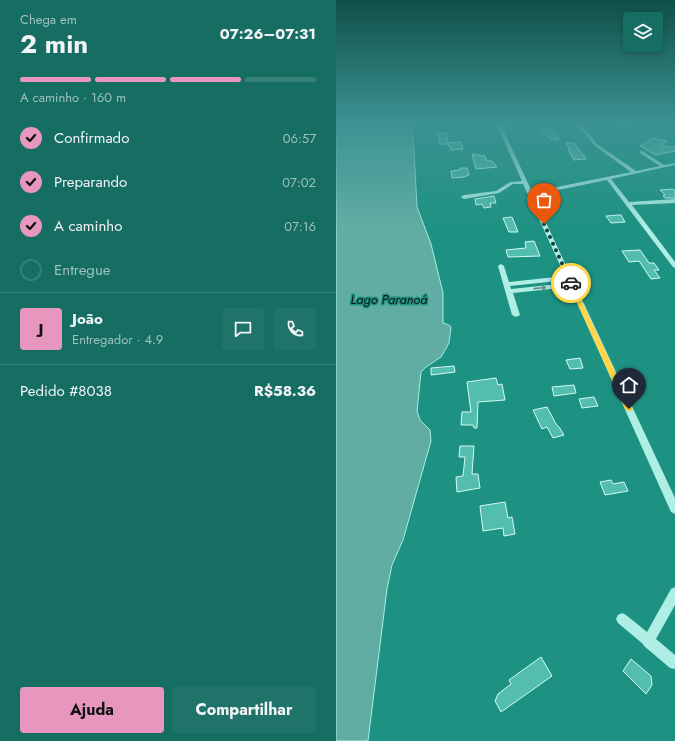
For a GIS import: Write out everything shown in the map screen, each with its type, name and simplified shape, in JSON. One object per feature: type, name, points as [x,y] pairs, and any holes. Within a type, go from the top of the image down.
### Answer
[{"type":"street","points":[[513,158],[675,509]]},
{"type":"street","points":[[614,158],[635,172]]},
{"type":"street","points":[[650,158],[663,166]]},
{"type":"street","points":[[530,194],[675,164]]},
{"type":"street","points":[[608,178],[675,266]]},
{"type":"street","points":[[464,197],[497,192],[512,183],[524,182]]},
{"type":"street","points":[[628,204],[675,200]]},
{"type":"street","points":[[501,266],[516,315]]},
{"type":"street","points":[[508,288],[570,282]]},
{"type":"street","points":[[648,642],[675,593]]},
{"type":"street","points":[[622,619],[675,663]]},
{"type":"water","name":"Lago Paranoá","points":[[336,158],[414,158],[417,207],[431,244],[443,293],[443,323],[451,327],[449,343],[441,357],[421,372],[417,411],[420,420],[430,430],[431,441],[403,540],[392,565],[387,589],[368,741],[336,741]]},
{"type":"building","points":[[473,158],[486,158],[487,161],[492,161],[497,167],[476,169]]},
{"type":"building","points":[[573,158],[585,158],[586,159],[574,160]]},
{"type":"building","points":[[461,168],[467,168],[469,175],[452,178],[451,171],[459,170]]},
{"type":"building","points":[[673,189],[675,191],[675,198],[665,198],[663,196],[665,195],[660,190]]},
{"type":"building","points":[[494,196],[496,203],[490,203],[491,207],[484,208],[482,204],[476,205],[475,199]]},
{"type":"building","points":[[621,215],[625,222],[611,223],[606,216]]},
{"type":"building","points":[[512,217],[518,232],[509,232],[503,218]]},
{"type":"building","points":[[534,241],[540,256],[508,257],[506,250],[526,248],[525,242]]},
{"type":"building","points":[[640,250],[649,263],[654,263],[659,270],[654,270],[660,278],[651,279],[639,261],[629,262],[622,251]]},
{"type":"building","points":[[580,358],[583,368],[570,369],[566,360]]},
{"type":"building","points":[[454,366],[455,372],[431,375],[431,368]]},
{"type":"building","points":[[496,378],[498,385],[502,384],[505,400],[478,402],[477,428],[474,428],[473,425],[461,425],[462,412],[471,412],[467,382]]},
{"type":"building","points":[[574,385],[576,393],[554,396],[552,387]]},
{"type":"building","points":[[594,397],[598,406],[582,408],[579,399]]},
{"type":"building","points":[[547,407],[564,435],[553,438],[547,427],[542,429],[533,410]]},
{"type":"building","points":[[460,446],[474,446],[472,474],[478,474],[480,488],[457,492],[456,477],[463,476],[465,457],[459,457]]},
{"type":"building","points":[[611,480],[613,484],[624,482],[628,491],[605,495],[600,482]]},
{"type":"building","points":[[505,502],[508,518],[512,517],[515,534],[504,536],[503,528],[483,531],[480,506]]},
{"type":"building","points":[[541,657],[552,676],[501,712],[495,701],[498,694],[511,684],[509,680]]},
{"type":"building","points":[[631,659],[651,676],[652,685],[646,694],[623,671]]},
{"type":"way so far","points":[[544,224],[571,283]]},
{"type":"route","points":[[571,283],[629,409]]}]
